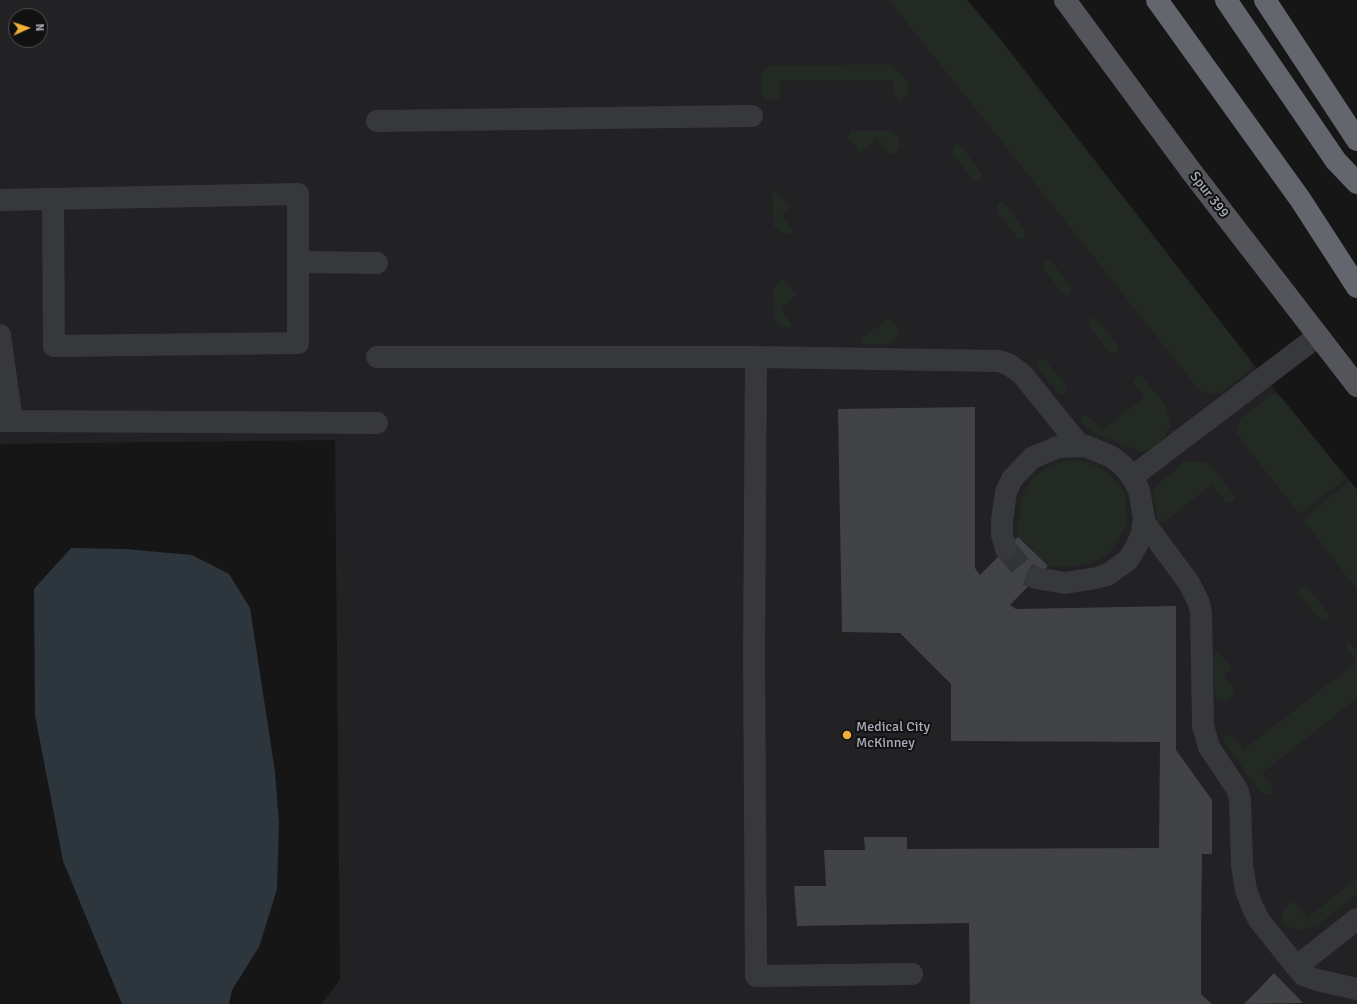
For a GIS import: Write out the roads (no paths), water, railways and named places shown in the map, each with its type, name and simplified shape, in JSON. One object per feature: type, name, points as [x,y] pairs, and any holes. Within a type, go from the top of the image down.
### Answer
[{"type":"highway","points":[[1157,0],[1300,199],[1357,287]]},
{"type":"highway","points":[[1226,0],[1336,161],[1357,183]]},
{"type":"highway","points":[[1264,0],[1357,140]]},
{"type":"main road","name":"Spur 399","points":[[1066,0],[1191,171],[1357,386]]},
{"type":"lane","points":[[377,121],[752,116]]},
{"type":"lane","points":[[0,200],[298,194],[298,343],[54,346],[52,200]]},
{"type":"lane","points":[[298,262],[377,263]]},
{"type":"lane","points":[[0,335],[6,421],[377,424]]},
{"type":"lane","points":[[1132,477],[1318,336]]},
{"type":"lane","points":[[377,357],[756,357],[999,361],[1008,364],[1022,374],[1080,446]]},
{"type":"lane","points":[[756,357],[754,654],[756,976],[912,974]]},
{"type":"lane","points":[[1006,549],[1002,535],[1003,506],[1012,479],[1032,458],[1044,451],[1058,447],[1080,446],[1100,450],[1123,466],[1132,477],[1139,490],[1143,504],[1144,522],[1142,533],[1128,560],[1107,575],[1080,581],[1065,583],[1036,578]]},
{"type":"lane","points":[[1144,522],[1196,593],[1201,613],[1203,726],[1209,747],[1237,789],[1240,799],[1242,865],[1246,890],[1258,920],[1303,975],[1317,980],[1357,989]]},
{"type":"lane","points":[[1296,967],[1357,919]]},
{"type":"tunnel","points":[[1006,549],[1027,574],[1036,578]]},
{"type":"place","name":"Medical City McKinney","points":[[847,735]]}]
